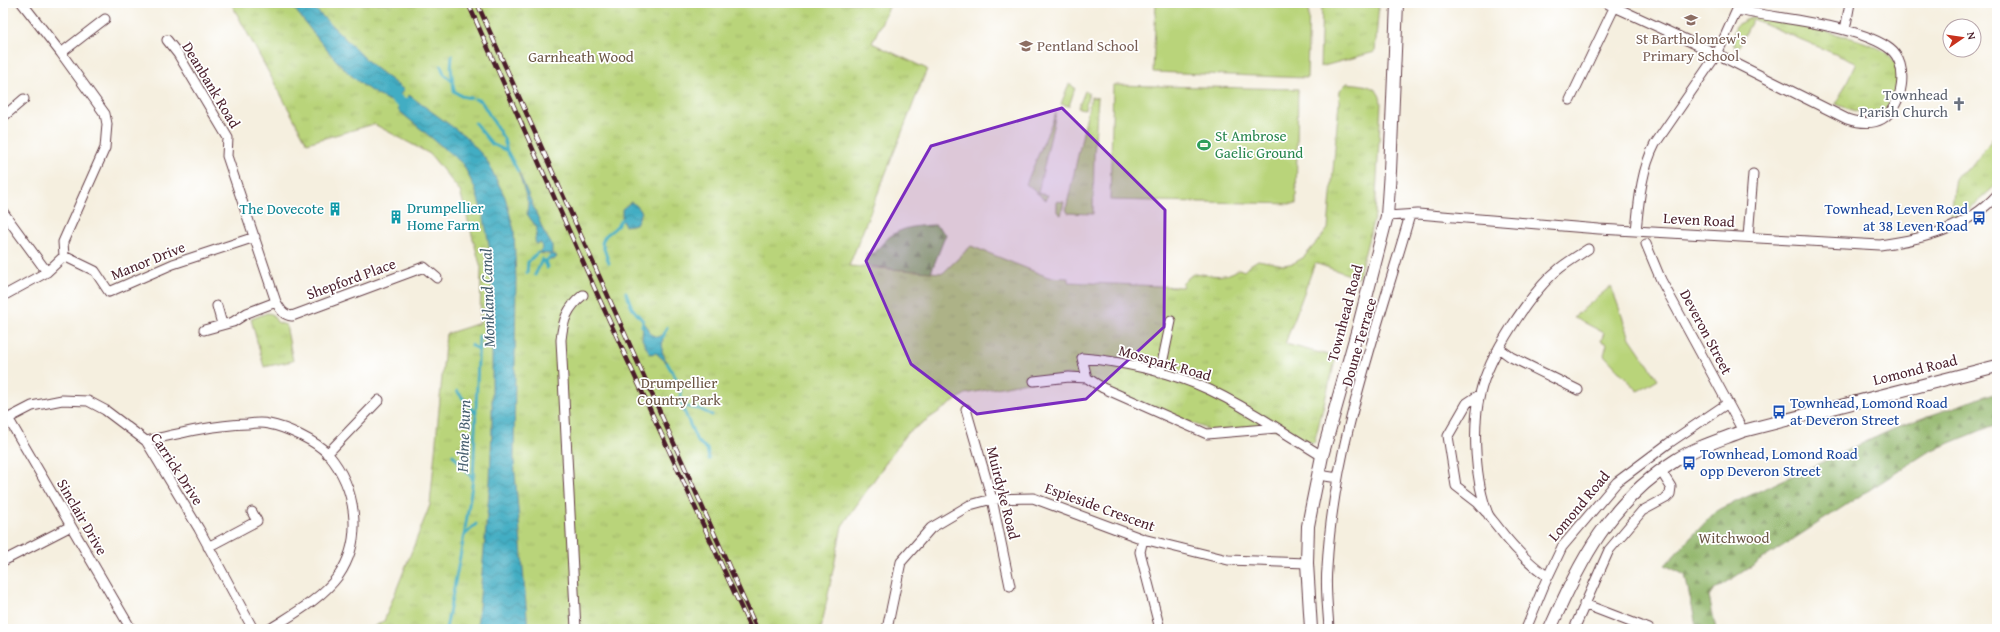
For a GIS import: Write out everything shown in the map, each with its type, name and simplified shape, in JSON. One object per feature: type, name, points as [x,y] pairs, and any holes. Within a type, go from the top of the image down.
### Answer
[{"type":"street","points":[[3,296],[47,272],[64,256],[63,242],[105,148],[107,124],[105,114],[61,53],[22,3]]},
{"type":"street","name":"Townhead Road","points":[[1311,629],[1307,563],[1308,526],[1322,456],[1386,216],[1390,171],[1397,3]]},
{"type":"street","points":[[1845,30],[1850,3]]},
{"type":"street","points":[[1570,100],[1610,5],[1717,54],[1847,119],[1859,123],[1876,121],[1888,114],[1897,99],[1902,84],[1900,67],[1896,54],[1871,38],[1845,30],[1739,6],[1717,54],[1655,144],[1647,160],[1639,198],[1636,231]]},
{"type":"street","points":[[61,53],[105,19]]},
{"type":"street","name":"Deanbank Road","points":[[167,40],[178,54],[228,138],[227,156],[255,237]]},
{"type":"street","points":[[3,116],[24,99]]},
{"type":"street","points":[[1748,237],[1753,174]]},
{"type":"street","name":"Leven Road","points":[[1386,216],[1439,215],[1636,231],[1880,245],[1916,240],[1933,235],[1959,223],[1990,204],[1997,196]]},
{"type":"street","points":[[3,212],[47,272]]},
{"type":"street","name":"Doune Terrace","points":[[1329,629],[1326,570],[1338,478],[1355,404],[1410,215]]},
{"type":"street","name":"Manor Drive","points":[[64,256],[95,270],[109,292],[173,264],[255,237]]},
{"type":"street","name":"Shepford Place","points":[[255,237],[276,302],[281,311],[286,315],[292,316],[424,266],[437,278]]},
{"type":"street","name":"Deveron Street","points":[[1646,244],[1661,280],[1743,431]]},
{"type":"street","points":[[1488,514],[1476,466],[1475,440],[1479,395],[1486,374],[1531,299],[1560,268],[1588,249]]},
{"type":"street","points":[[576,629],[561,340],[565,316],[570,307],[583,295]]},
{"type":"street","points":[[204,330],[233,322],[247,313],[276,302]]},
{"type":"street","points":[[217,306],[222,324]]},
{"type":"street","points":[[1160,373],[1171,321]]},
{"type":"street","points":[[1500,349],[1511,357],[1578,390]]},
{"type":"street","name":"Mosspark Road","points":[[1087,378],[1082,358],[1101,359],[1160,373],[1208,389],[1242,406],[1322,456]]},
{"type":"street","name":"Lomond Road","points":[[1550,629],[1566,592],[1593,542],[1611,517],[1646,481],[1677,460],[1707,444],[1743,431],[1997,366]]},
{"type":"street","points":[[1034,381],[1069,377],[1087,378],[1103,388],[1207,434],[1277,428]]},
{"type":"street","points":[[1479,395],[1467,403],[1448,436],[1456,486],[1478,503],[1509,542],[1529,563],[1548,577]]},
{"type":"street","name":"Carrick Drive","points":[[6,420],[32,406],[62,400],[88,401],[105,410],[146,441],[208,547],[253,629]]},
{"type":"street","points":[[327,454],[379,400]]},
{"type":"street","name":"Lomond Road","points":[[1526,629],[1562,547],[1617,482],[1669,443],[1728,403]]},
{"type":"street","name":"Muirdyke Road","points":[[966,409],[992,499],[1010,586]]},
{"type":"street","name":"Sinclair Drive","points":[[6,420],[71,526],[131,629]]},
{"type":"street","points":[[146,441],[209,427],[268,423],[290,430],[327,454],[347,484],[353,505],[354,526],[347,561],[322,595],[270,629]]},
{"type":"street","points":[[1574,629],[1609,550],[1642,511],[1666,498],[1670,494],[1671,487],[1661,471]]},
{"type":"street","points":[[1319,475],[1338,478]]},
{"type":"street","name":"Espieside Crescent","points":[[887,629],[902,562],[931,528],[970,505],[992,499],[1033,498],[1143,539],[1228,560],[1307,563]]},
{"type":"street","points":[[208,547],[259,525],[252,512]]},
{"type":"street","points":[[3,561],[71,526]]},
{"type":"street","points":[[1143,539],[1140,552],[1160,629]]},
{"type":"street","points":[[1584,604],[1649,629]]},
{"type":"highlighted area","points":[[1062,108],[1165,210],[1164,327],[1086,399],[977,414],[911,364],[866,261],[931,146]]},
{"type":"green space","name":"Drumpellier Country Park","points":[[231,3],[891,3],[872,43],[927,69],[849,266],[943,273],[971,246],[1048,277],[1068,278],[1068,282],[1182,287],[1183,282],[1194,273],[1217,276],[1228,274],[1239,269],[1244,271],[1258,260],[1284,265],[1294,263],[1304,257],[1328,229],[1340,90],[1347,83],[1364,85],[1374,89],[1380,97],[1381,103],[1375,215],[1358,278],[1315,263],[1285,344],[1336,357],[1314,443],[1267,427],[1212,431],[1068,374],[965,394],[906,434],[842,526],[821,629],[370,629],[384,621],[430,505],[446,334],[480,323],[481,268],[460,191],[430,154],[374,124],[307,143]]},
{"type":"green space","points":[[1156,3],[1309,3],[1307,78],[1153,72]]},
{"type":"green space","points":[[1322,3],[1379,3],[1375,52],[1320,67]]},
{"type":"green space","points":[[1754,16],[1848,37],[1882,50],[1891,57],[1895,63],[1898,76],[1896,90],[1887,109],[1873,112],[1861,112],[1836,104],[1856,63],[1753,19],[1736,52],[1732,38],[1736,25]]},
{"type":"green space","points":[[1069,84],[1075,88],[1069,106],[1061,104]]},
{"type":"green space","name":"St Ambrose Gaelic Ground","points":[[1113,85],[1298,89],[1296,204],[1110,200]]},
{"type":"green space","points":[[1085,91],[1089,93],[1085,109],[1078,108]]},
{"type":"green space","points":[[1091,97],[1098,98],[1094,155],[1093,214],[1068,213],[1066,209]]},
{"type":"green space","points":[[1056,113],[1038,193],[1048,195],[1045,200],[1026,184]]},
{"type":"green space","points":[[1993,138],[1997,138],[1997,184],[1970,209],[1954,216],[1951,214],[1956,177],[1972,166]]},
{"type":"green space","points":[[1057,201],[1064,202],[1061,215],[1057,212]]},
{"type":"green space","points":[[935,225],[946,234],[930,275],[865,265],[867,253],[875,253],[887,239],[901,230],[916,226]]},
{"type":"green space","points":[[1611,286],[1630,338],[1658,379],[1638,391],[1604,355],[1607,344],[1601,341],[1604,333],[1574,317]]},
{"type":"green space","points":[[267,313],[272,314],[277,322],[286,325],[293,361],[264,367],[251,319]]},
{"type":"green space","name":"Witchwood","points":[[1997,392],[1997,424],[1928,452],[1713,591],[1709,597],[1716,629],[1697,629],[1685,575],[1665,565],[1716,511],[1900,426]]},
{"type":"water","points":[[290,3],[309,3],[374,67],[404,90],[393,102],[377,95],[363,85],[336,60]]},
{"type":"water","points":[[409,95],[465,136],[486,159],[505,197],[514,230],[516,279],[514,461],[528,629],[477,629],[490,482],[492,426],[492,261],[484,218],[475,189],[463,164],[398,110]]},
{"type":"water","points":[[518,170],[544,232],[552,245],[552,255],[555,254],[557,257],[554,260],[549,259],[550,254],[537,253],[542,250],[541,243],[536,244],[535,240],[537,228],[527,214],[528,203]]},
{"type":"water","points":[[631,202],[642,212],[636,224],[625,226],[622,219],[622,209]]},
{"type":"water","points":[[643,321],[649,329],[650,334],[657,337],[663,335],[662,351],[667,363],[656,353],[650,354],[642,339]]},
{"type":"waterway","points":[[452,56],[451,68],[454,91],[461,96],[471,98]]},
{"type":"waterway","points":[[441,66],[444,74],[453,82]]},
{"type":"waterway","name":"Monkland Canal","points":[[385,89],[413,113]]},
{"type":"waterway","points":[[475,99],[481,101],[504,139],[507,151],[518,171]]},
{"type":"waterway","points":[[475,123],[492,144],[507,151]]},
{"type":"waterway","points":[[609,263],[602,243],[606,235],[616,227],[622,219]]},
{"type":"waterway","points":[[527,273],[528,262],[537,253]]},
{"type":"waterway","points":[[538,269],[542,259],[547,268],[546,261],[550,257]]},
{"type":"waterway","points":[[535,275],[537,271]]},
{"type":"waterway","points":[[626,292],[632,308],[643,321],[642,326]]},
{"type":"waterway","points":[[663,337],[667,327]]},
{"type":"waterway","name":"Holme Burn","points":[[464,536],[473,479],[479,336]]},
{"type":"waterway","name":"Holme Burn","points":[[471,345],[479,350]]},
{"type":"waterway","points":[[667,363],[680,385],[682,406],[697,441],[707,449],[709,459]]},
{"type":"waterway","points":[[457,391],[475,413]]},
{"type":"waterway","points":[[682,406],[699,409],[712,415]]},
{"type":"waterway","points":[[453,455],[473,479]]},
{"type":"waterway","name":"Holme Burn","points":[[446,629],[464,536],[476,524]]},
{"type":"railway","points":[[468,3],[598,296],[751,629]]},
{"type":"railway","points":[[477,3],[757,629]]},
{"type":"place","name":"St Bartholomew's Primary School","points":[[1691,20]]},
{"type":"place","name":"Pentland School","points":[[1026,46]]},
{"type":"place","name":"Townhead Parish Church","points":[[1959,104]]},
{"type":"place","name":"St Ambrose Gaelic Ground","points":[[1204,145]]},
{"type":"place","name":"The Dovecote","points":[[335,209]]},
{"type":"place","name":"Drumpellier Home Farm","points":[[396,217]]},
{"type":"place","name":"Townhead, Leven Road at 38 Leven Road","points":[[1979,218]]},
{"type":"place","name":"Townhead, Lomond Road at Deveron Street","points":[[1779,412]]},
{"type":"place","name":"Townhead, Lomond Road opp Deveron Street","points":[[1689,463]]},
{"type":"park label","name":"Garnheath Wood","points":[[581,57]]}]
